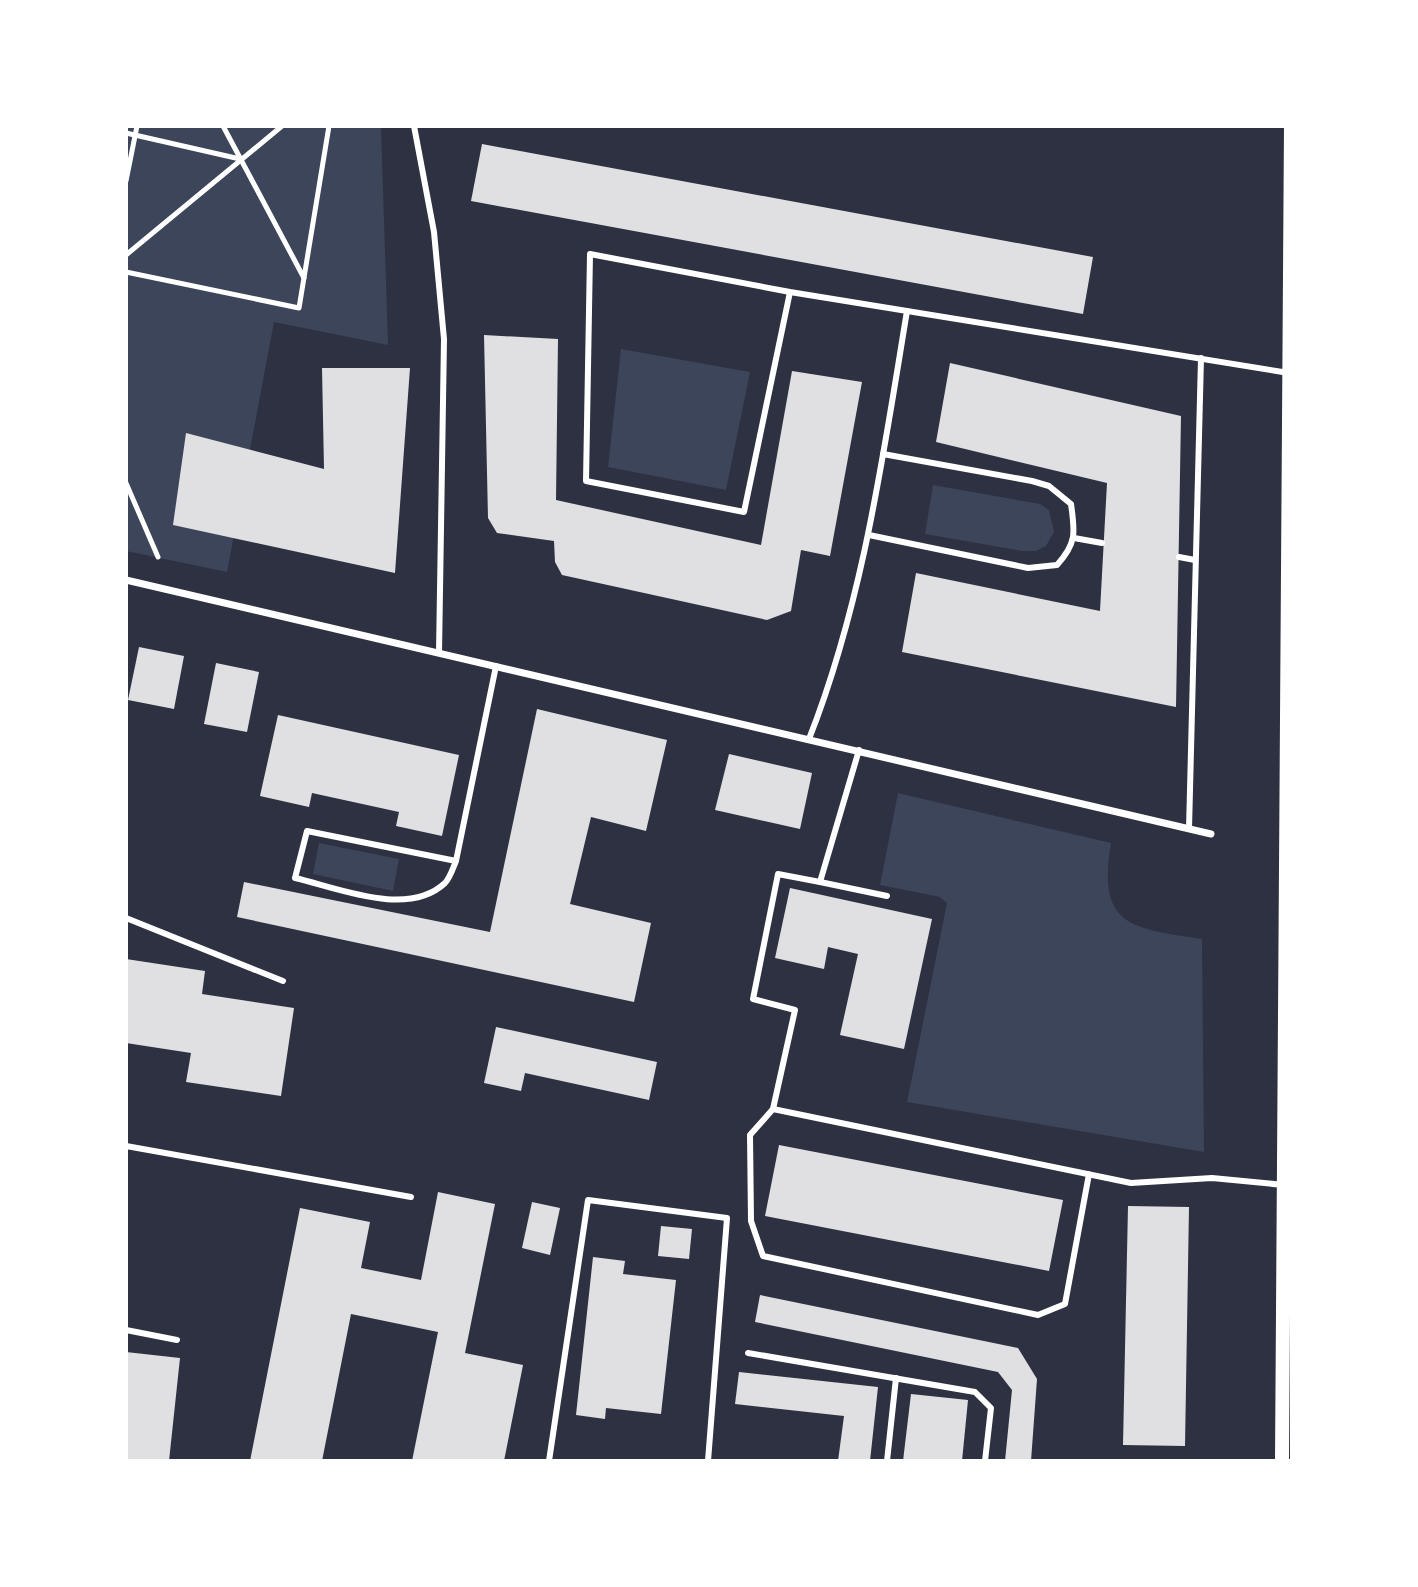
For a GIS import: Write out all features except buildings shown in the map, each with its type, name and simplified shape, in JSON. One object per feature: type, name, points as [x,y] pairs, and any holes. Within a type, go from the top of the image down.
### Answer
[{"type":"street","points":[[1282,1461],[1289,975],[1291,126]]},
{"type":"street","points":[[126,580],[1211,834]]},
{"type":"lane","points":[[414,126],[434,232],[444,339],[439,653]]},
{"type":"lane","points":[[790,292],[744,512],[586,481],[590,254],[790,292],[1289,373]]},
{"type":"lane","points":[[809,739],[830,686],[869,535],[907,311]]},
{"type":"lane","points":[[1189,829],[1201,358]]},
{"type":"lane","points":[[869,535],[1028,568],[1057,565],[1074,538],[1071,504],[1049,486],[883,454]]},
{"type":"lane","points":[[1074,538],[1102,543]]},
{"type":"lane","points":[[1179,557],[1195,560]]},
{"type":"lane","points":[[456,861],[307,831],[295,878],[394,901],[420,898],[447,882],[456,861],[496,666]]},
{"type":"lane","points":[[820,882],[859,750]]},
{"type":"lane","points":[[887,896],[778,874],[753,999],[795,1010],[773,1109],[750,1135],[751,1221],[763,1256],[1038,1315],[1065,1304],[1089,1174]]},
{"type":"lane","points":[[126,918],[283,981]]},
{"type":"lane","points":[[773,1109],[1131,1183],[1212,1178],[1284,1185]]},
{"type":"lane","points":[[126,1146],[411,1197]]},
{"type":"lane","points":[[549,1461],[588,1200],[727,1218],[708,1461]]},
{"type":"lane","points":[[126,1330],[177,1340]]},
{"type":"lane","points":[[748,1353],[975,1392],[991,1408],[985,1461]]},
{"type":"lane","points":[[887,1461],[896,1378]]},
{"type":"path","points":[[126,181],[137,126]]},
{"type":"path","points":[[223,126],[304,278]]},
{"type":"path","points":[[126,255],[282,126]]},
{"type":"path","points":[[126,272],[299,308],[329,126]]},
{"type":"path","points":[[126,133],[241,159]]},
{"type":"path","points":[[126,483],[158,557]]},
{"type":"shaded area","points":[[126,126],[381,126],[388,345],[274,322],[227,572],[126,551]]},
{"type":"shaded area","points":[[621,349],[750,372],[726,490],[608,467]]},
{"type":"shaded area","points":[[933,485],[1040,504],[1049,510],[1054,532],[1046,546],[1036,551],[925,534]]},
{"type":"shaded area","points":[[898,793],[1111,843],[1109,892],[1115,907],[1125,918],[1156,931],[1202,939],[1204,1152],[907,1102],[947,903],[940,897],[880,885]]},
{"type":"shaded area","points":[[319,843],[399,859],[393,891],[313,874]]}]
